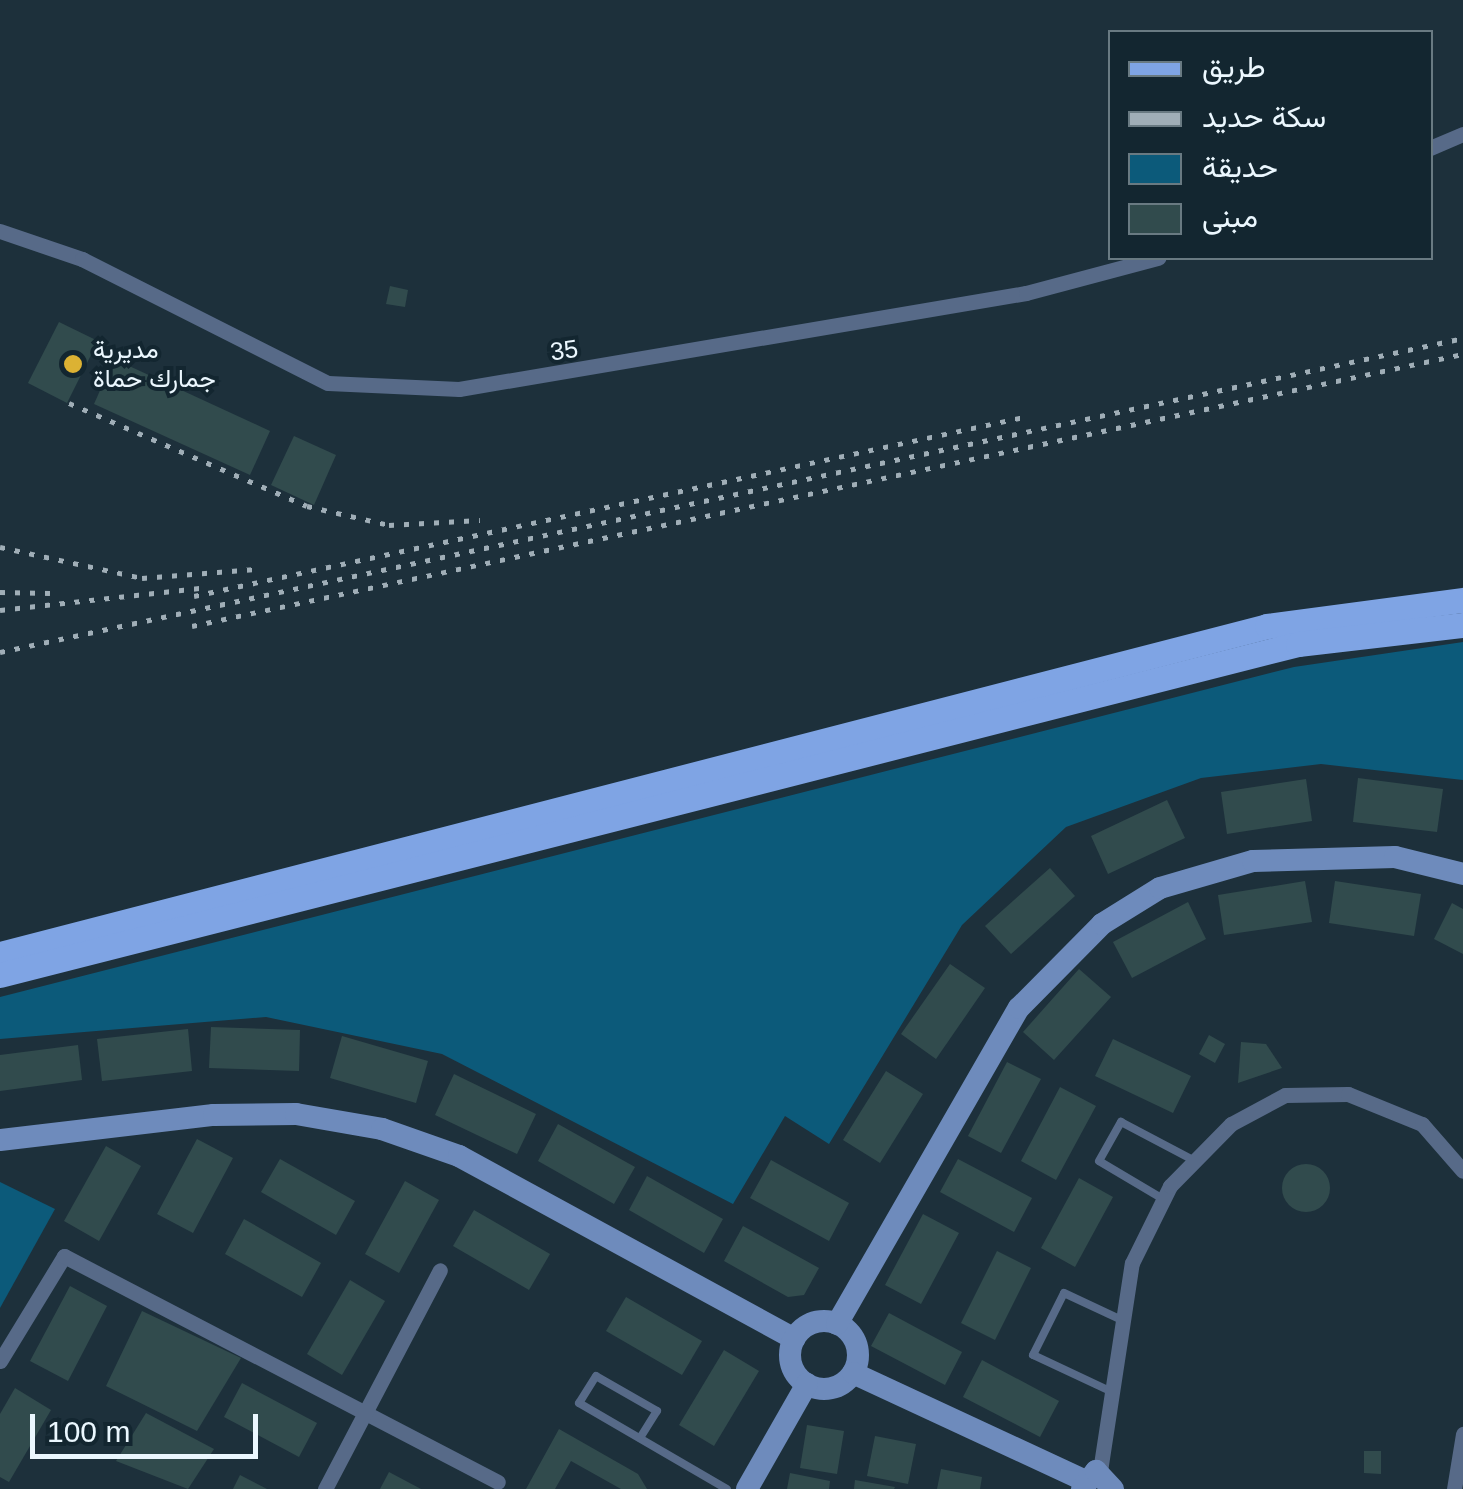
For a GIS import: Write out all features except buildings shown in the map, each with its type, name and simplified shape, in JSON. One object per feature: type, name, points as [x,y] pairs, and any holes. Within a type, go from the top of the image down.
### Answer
[{"type":"main road","points":[[0,954],[1267,626],[1463,600]]},
{"type":"main road","points":[[0,975],[1298,644],[1463,625]]},
{"type":"street","points":[[1433,147],[1463,134]]},
{"type":"street","name":"35","points":[[0,230],[82,259],[328,383],[459,389],[1006,296],[1150,260]]},
{"type":"street","points":[[837,1324],[1019,1008],[1102,924],[1160,888],[1253,861],[1395,857],[1463,874]]},
{"type":"street","points":[[852,1373],[1094,1482],[1132,1263],[1163,1199],[1231,1124],[1284,1096],[1348,1094],[1422,1124],[1463,1172]]},
{"type":"street","points":[[0,1140],[214,1115],[296,1114],[382,1129],[459,1156],[794,1338]]},
{"type":"street","points":[[0,1361],[64,1256],[498,1482]]},
{"type":"street","points":[[325,1489],[440,1270]]},
{"type":"street","points":[[808,1324],[837,1324],[858,1350],[852,1373],[827,1389],[806,1384],[793,1369],[794,1338],[808,1324]]},
{"type":"street","points":[[747,1489],[806,1384]]},
{"type":"street","points":[[1454,1489],[1463,1434]]},
{"type":"lane","points":[[1163,1199],[1099,1161],[1121,1122],[1194,1161]]},
{"type":"lane","points":[[1110,1391],[1033,1355],[1064,1293],[1122,1320]]},
{"type":"lane","points":[[640,1438],[657,1411],[596,1376],[579,1403],[727,1489]]},
{"type":"green space","points":[[1463,642],[1463,780],[1321,764],[1201,778],[1066,827],[962,925],[829,1144],[785,1116],[733,1204],[442,1054],[266,1017],[0,1039],[0,997],[1294,667]]},
{"type":"green space","points":[[0,1182],[55,1209],[0,1308]]},
{"type":"railway","points":[[0,652],[1463,338]]},
{"type":"railway","points":[[192,626],[1463,354]]},
{"type":"railway","points":[[69,403],[307,506],[389,525],[480,520]]},
{"type":"railway","points":[[194,596],[1024,417]]},
{"type":"railway","points":[[0,547],[142,578],[256,569]]},
{"type":"railway","points":[[0,610],[209,587]]},
{"type":"railway","points":[[0,592],[50,593]]},
{"type":"place","name":"مديرية جمارك حماة","points":[[73,364]]}]
